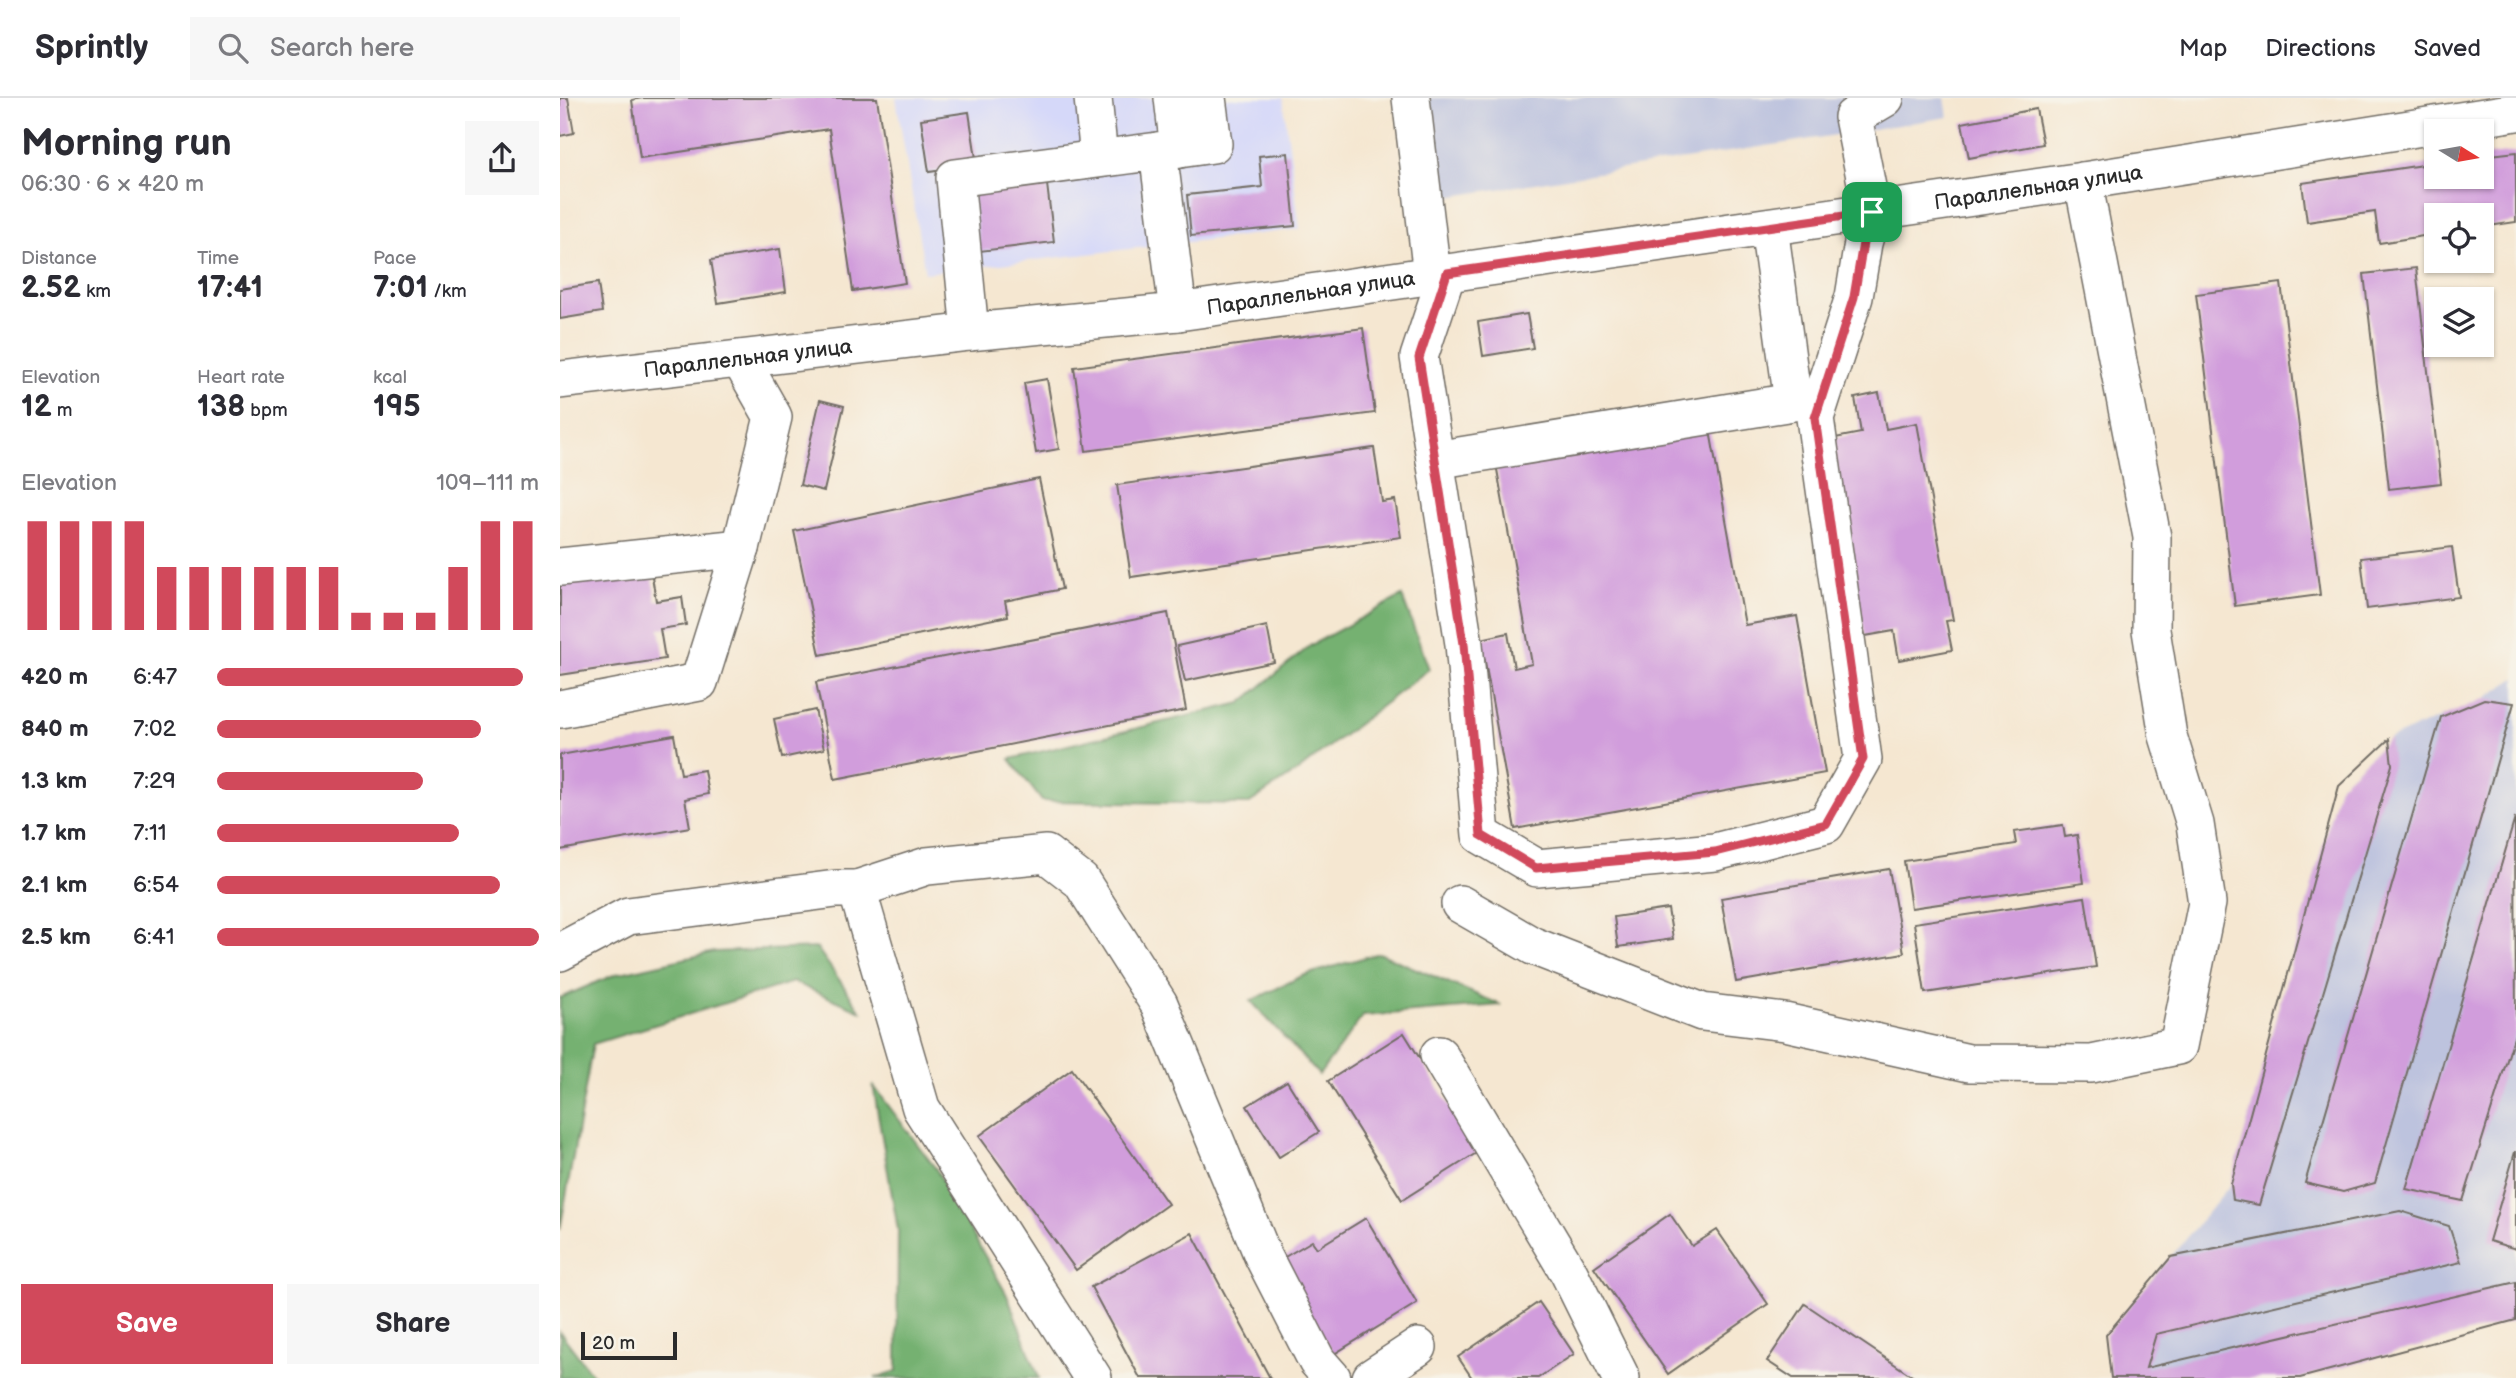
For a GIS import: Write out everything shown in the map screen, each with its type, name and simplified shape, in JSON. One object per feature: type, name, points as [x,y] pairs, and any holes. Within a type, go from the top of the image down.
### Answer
[{"type":"street","points":[[1093,98],[1099,159]]},
{"type":"street","points":[[1173,98],[1168,150],[1178,312]]},
{"type":"street","points":[[970,332],[955,178],[1213,144],[1207,98]]},
{"type":"street","points":[[1411,98],[1439,274],[1419,358],[1464,644],[1481,835],[1536,868],[1715,852],[1826,824],[1863,759],[1815,418],[1854,297],[1863,243],[1872,212],[1853,117],[1885,98]]},
{"type":"street","name":"Параллельная улица","points":[[560,380],[970,332],[1178,312],[2083,181],[2516,112]]},
{"type":"street","points":[[1460,904],[1533,946],[1702,1012],[1785,1022],[1969,1063],[2091,1064],[2178,1046],[2207,903],[2195,824],[2166,723],[2151,630],[2152,537],[2083,181]]},
{"type":"street","points":[[1435,460],[1793,402],[1769,227]]},
{"type":"street","points":[[560,709],[699,682],[741,548],[773,417],[740,359]]},
{"type":"street","points":[[560,567],[741,548]]},
{"type":"street","points":[[560,952],[628,916],[836,889],[857,889],[927,866],[1046,854],[1081,881],[1159,1004],[1263,1256],[1317,1362],[1332,1378]]},
{"type":"street","points":[[857,889],[921,1108],[1093,1378]]},
{"type":"street","points":[[1439,1055],[1569,1273],[1621,1378]]},
{"type":"street","points":[[1371,1378],[1418,1347]]},
{"type":"shaded area","points":[[896,98],[1283,98],[1300,229],[925,273]]},
{"type":"shaded area","points":[[1428,98],[1945,98],[1948,117],[1441,198]]},
{"type":"shaded area","points":[[2516,678],[2516,1320],[2300,1378],[2111,1378],[2106,1335],[2231,1184],[2339,786],[2389,739],[2484,699]]},
{"type":"green space","points":[[1402,596],[1429,669],[1299,770],[1248,804],[1042,801],[1010,759],[1241,703],[1311,645]]},
{"type":"green space","points":[[817,948],[861,1011],[793,982],[593,1044],[560,1230],[560,998],[616,974],[714,952]]},
{"type":"green space","points":[[1379,953],[1501,1005],[1363,1016],[1319,1075],[1251,1001],[1302,976]]},
{"type":"green space","points":[[873,1085],[936,1169],[1007,1295],[1039,1378],[875,1378],[897,1371],[898,1230]]},
{"type":"green space","points":[[560,1332],[595,1378],[560,1378]]},
{"type":"building","points":[[560,98],[568,98],[574,133],[560,136]]},
{"type":"building","points":[[877,98],[905,283],[853,291],[829,129],[640,158],[632,100]]},
{"type":"building","points":[[2036,109],[2043,144],[1969,158],[1962,123]]},
{"type":"building","points":[[969,112],[977,165],[929,172],[921,119]]},
{"type":"building","points":[[2516,152],[2516,222],[2494,225],[2494,203],[2424,203],[2424,236],[2379,243],[2375,212],[2307,222],[2302,183],[2424,165],[2424,189],[2494,189],[2494,155]]},
{"type":"building","points":[[1288,153],[1295,226],[1191,236],[1187,195],[1262,187],[1259,156]]},
{"type":"building","points":[[1046,176],[1054,242],[980,251],[972,185]]},
{"type":"building","points":[[780,249],[786,292],[718,303],[711,260]]},
{"type":"building","points":[[2416,268],[2424,357],[2426,357],[2441,483],[2389,489],[2364,274]]},
{"type":"building","points":[[598,283],[602,312],[560,319],[560,289]]},
{"type":"building","points":[[2281,283],[2320,595],[2235,606],[2196,294]]},
{"type":"building","points":[[1527,314],[1533,348],[1483,356],[1478,322]]},
{"type":"building","points":[[1363,328],[1375,413],[1086,451],[1074,367]]},
{"type":"building","points":[[1047,379],[1059,449],[1036,453],[1024,383]]},
{"type":"building","points":[[1879,393],[1886,429],[1917,423],[1953,620],[1946,621],[1952,650],[1899,660],[1894,631],[1865,636],[1830,439],[1861,433],[1855,398]]},
{"type":"building","points":[[820,400],[844,406],[824,491],[800,485]]},
{"type":"building","points":[[1709,425],[1745,625],[1797,616],[1825,773],[1515,829],[1481,639],[1508,633],[1514,668],[1532,664],[1496,464]]},
{"type":"building","points":[[1374,448],[1382,502],[1395,500],[1401,537],[1131,577],[1117,485]]},
{"type":"building","points":[[1039,479],[1062,589],[1005,601],[1008,616],[820,655],[794,531]]},
{"type":"building","points":[[2452,547],[2459,597],[2367,609],[2361,558]]},
{"type":"building","points":[[651,570],[656,601],[682,597],[686,625],[660,629],[665,659],[560,675],[560,584]]},
{"type":"building","points":[[1168,613],[1186,710],[835,779],[816,682]]},
{"type":"building","points":[[1267,626],[1274,662],[1185,681],[1177,646]]},
{"type":"building","points":[[2484,699],[2514,703],[2375,1183],[2343,1192],[2305,1183],[2441,717]]},
{"type":"building","points":[[815,710],[824,749],[782,758],[774,719]]},
{"type":"building","points":[[674,735],[681,774],[704,770],[708,794],[685,799],[690,827],[560,850],[560,755]]},
{"type":"building","points":[[2389,739],[2392,765],[2259,1205],[2233,1200],[2231,1184],[2339,786]]},
{"type":"building","points":[[2515,818],[2516,1031],[2463,1201],[2406,1189]]},
{"type":"building","points":[[2063,825],[2065,837],[2077,835],[2084,883],[1911,908],[1904,861],[2016,844],[2014,832]]},
{"type":"building","points":[[1889,869],[1904,953],[1736,982],[1721,898]]},
{"type":"building","points":[[2085,897],[2096,967],[1925,993],[1914,923]]},
{"type":"building","points":[[1668,909],[1673,939],[1618,947],[1614,917]]},
{"type":"building","points":[[1404,1033],[1478,1152],[1402,1200],[1328,1081]]},
{"type":"building","points":[[1072,1069],[1168,1204],[1076,1270],[979,1136]]},
{"type":"building","points":[[1287,1081],[1319,1132],[1279,1157],[1247,1106]]},
{"type":"building","points":[[2516,1152],[2516,1249],[2489,1241]]},
{"type":"building","points":[[2400,1211],[2449,1226],[2461,1262],[2156,1334],[2146,1368],[2516,1282],[2516,1320],[2300,1378],[2111,1378],[2106,1335],[2171,1257]]},
{"type":"building","points":[[1670,1214],[1692,1246],[1717,1230],[1768,1304],[1668,1374],[1594,1267]]},
{"type":"building","points":[[1366,1218],[1417,1303],[1334,1354],[1278,1261],[1312,1241],[1317,1248]]},
{"type":"building","points":[[1192,1233],[1270,1378],[1140,1378],[1091,1287]]},
{"type":"building","points":[[1539,1302],[1574,1354],[1538,1378],[1472,1378],[1458,1357]]},
{"type":"building","points":[[1805,1304],[1915,1378],[1793,1378],[1767,1361]]},
{"type":"route","points":[[1872,212],[1863,243],[1854,297],[1815,418],[1863,759],[1826,824],[1715,852],[1536,868],[1481,835],[1464,644],[1419,358],[1447,273],[1872,212]]}]
